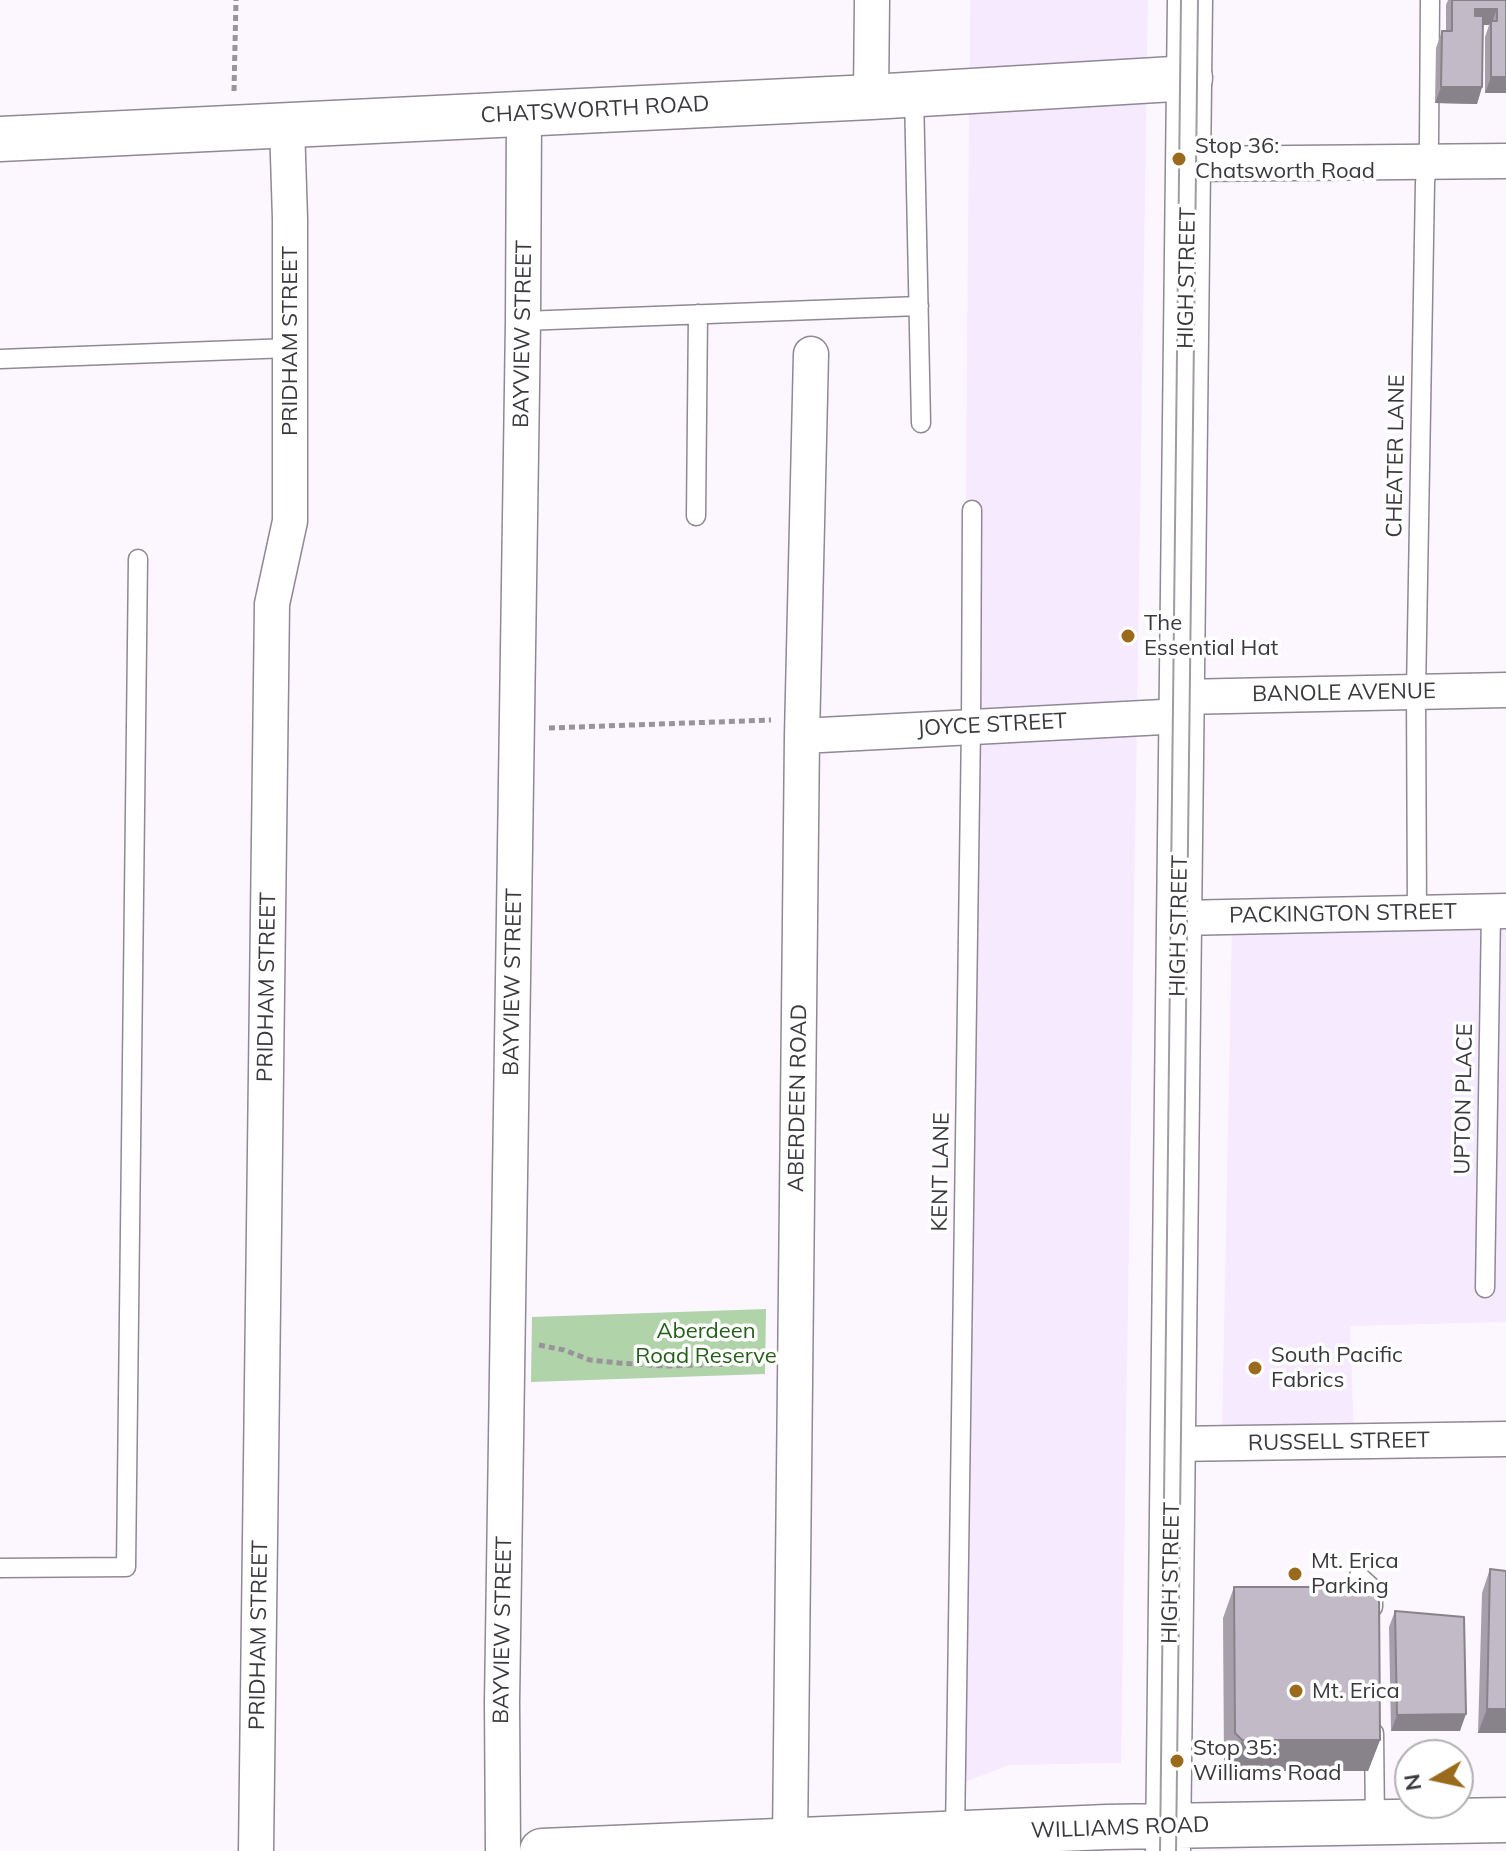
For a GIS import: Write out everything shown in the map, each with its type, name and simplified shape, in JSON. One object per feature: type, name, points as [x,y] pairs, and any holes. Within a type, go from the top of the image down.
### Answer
[{"type":"main road","name":"HIGH STREET","points":[[1168,1838],[1190,0]]},
{"type":"main road","name":"CHATSWORTH ROAD","points":[[0,139],[871,97],[1190,78]]},
{"type":"main road","name":"WILLIAMS ROAD","points":[[542,1851],[955,1834],[1168,1838],[1375,1822],[1506,1820]]},
{"type":"street","points":[[871,97],[872,0]]},
{"type":"street","name":"BAYVIEW STREET","points":[[503,1851],[502,1702],[524,114]]},
{"type":"street","name":"PRIDHAM STREET","points":[[256,1851],[272,604],[290,521],[287,125]]},
{"type":"street","points":[[1189,164],[1506,161]]},
{"type":"street","name":"ABERDEEN ROAD","points":[[790,1842],[790,732],[811,354]]},
{"type":"street","name":"BANOLE AVENUE","points":[[1182,707],[1416,692],[1506,690]]},
{"type":"street","name":"JOYCE STREET","points":[[790,732],[971,726],[1182,707]]},
{"type":"street","name":"PACKINGTON STREET","points":[[1180,918],[1498,912]]},
{"type":"street","name":"RUSSELL STREET","points":[[1173,1444],[1506,1439]]},
{"type":"lane","name":"CHEATER LANE","points":[[1417,913],[1416,692],[1430,0]]},
{"type":"lane","points":[[914,94],[921,423]]},
{"type":"lane","points":[[523,321],[919,306]]},
{"type":"lane","points":[[696,516],[698,314]]},
{"type":"lane","points":[[0,359],[289,348]]},
{"type":"lane","name":"KENT LANE","points":[[955,1834],[972,510]]},
{"type":"lane","points":[[0,1568],[126,1567],[138,559]]},
{"type":"lane","name":"UPTON PLACE","points":[[1485,1288],[1498,912]]},
{"type":"lane","points":[[1359,1576],[1373,1589],[1373,1621]]},
{"type":"lane","points":[[1374,1716],[1375,1822]]},
{"type":"path","points":[[234,128],[236,0]]},
{"type":"path","points":[[517,730],[773,720],[790,732]]},
{"type":"path","points":[[532,1345],[544,1345],[590,1360],[619,1363],[665,1366],[765,1363]]},
{"type":"shaded area","points":[[970,0],[1148,0],[1121,1763],[1009,1765],[955,1786]]},
{"type":"shaded area","points":[[1232,926],[1506,926],[1506,1322],[1350,1326],[1354,1436],[1222,1432]]},
{"type":"green space","name":"Aberdeen Road Reserve","points":[[766,1309],[765,1374],[531,1382],[532,1317]]},
{"type":"building","points":[[1452,0],[1506,0],[1506,77],[1491,77],[1491,21],[1497,21],[1497,9],[1475,9],[1475,16],[1483,16],[1482,87],[1441,87],[1442,31],[1452,31]]},
{"type":"building","points":[[1490,1569],[1506,1571],[1506,1709],[1487,1709]]},
{"type":"building","name":"Mt. Erica","points":[[1234,1587],[1379,1587],[1380,1740],[1242,1740],[1235,1733]]},
{"type":"building","points":[[1395,1611],[1464,1617],[1466,1714],[1397,1715]]},
{"type":"tram line","points":[[1160,1851],[1181,0]]},
{"type":"tram line","points":[[1176,1851],[1198,0]]},
{"type":"place","name":"Stop 36: Chatsworth Road","points":[[1179,159]]},
{"type":"place","name":"The Essential Hat","points":[[1128,636]]},
{"type":"place","name":"South Pacific Fabrics","points":[[1255,1368]]},
{"type":"place","name":"Mt. Erica Parking","points":[[1295,1574]]},
{"type":"place","name":"Mt. Erica","points":[[1296,1691]]},
{"type":"place","name":"Stop 35: Williams Road","points":[[1177,1761]]}]
